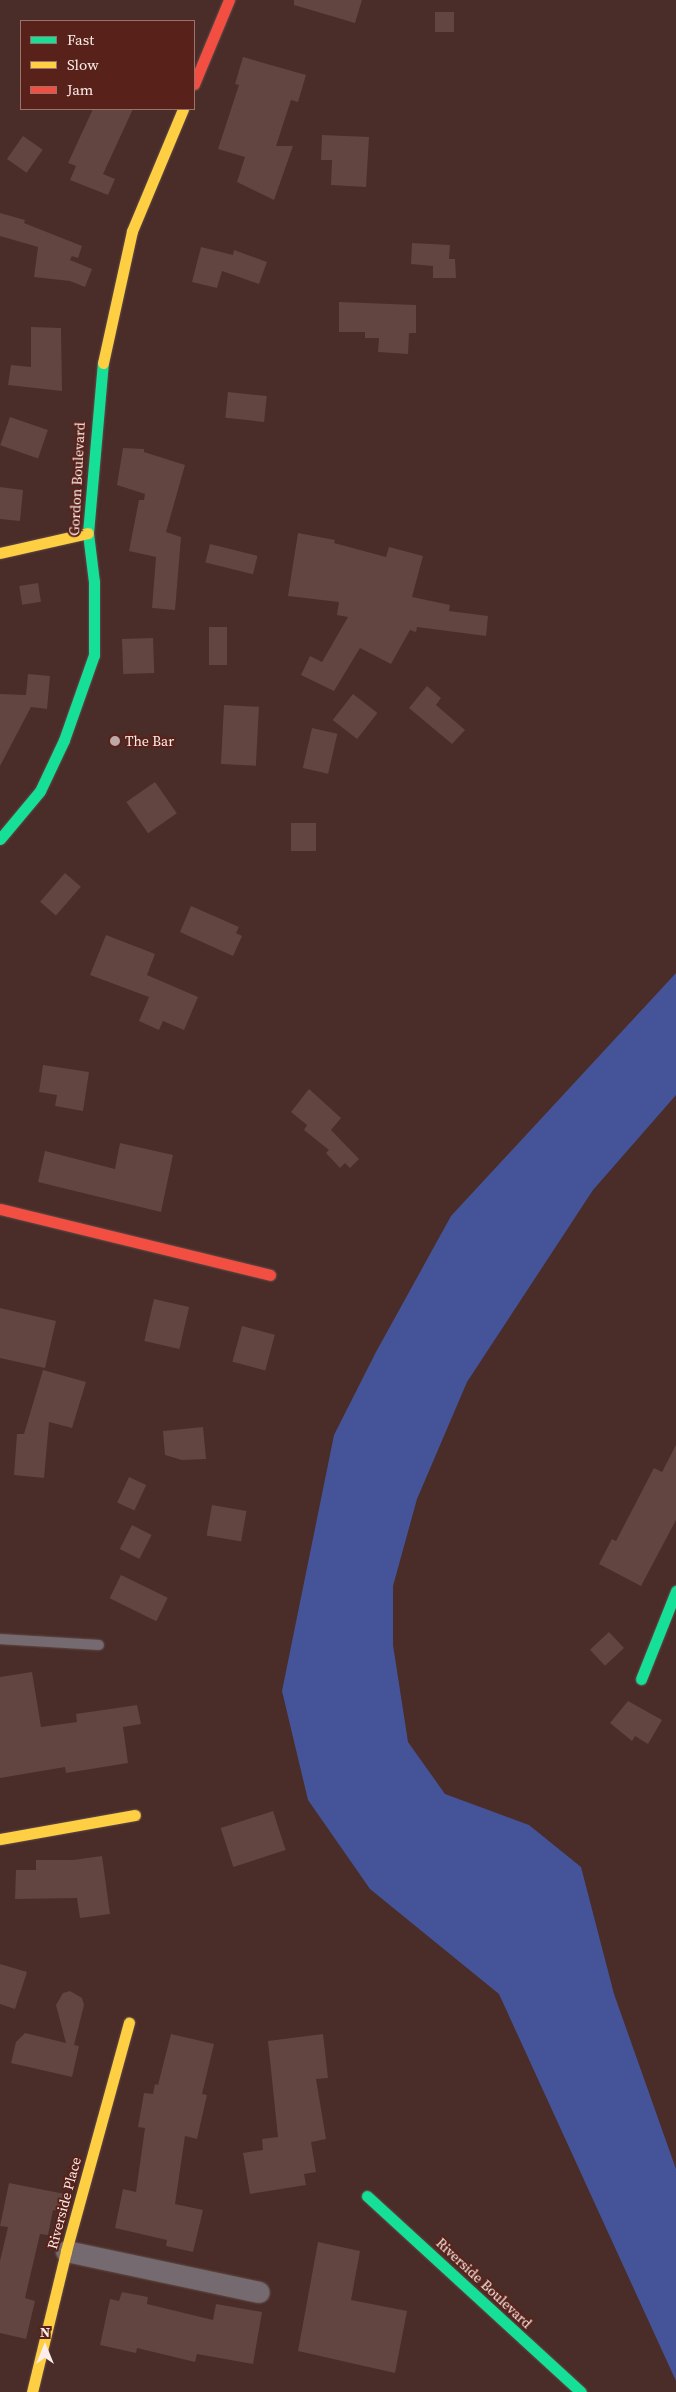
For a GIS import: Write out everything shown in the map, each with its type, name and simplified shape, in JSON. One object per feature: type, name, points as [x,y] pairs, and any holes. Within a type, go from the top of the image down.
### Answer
[{"type":"street","points":[[195,82],[228,0]]},
{"type":"street","name":"Gordon Boulevard","points":[[0,839],[40,791],[64,740],[94,655],[94,582],[88,533],[97,403],[120,275],[132,231],[183,110]]},
{"type":"street","points":[[0,554],[88,533]]},
{"type":"street","points":[[0,1210],[270,1275]]},
{"type":"street","points":[[641,1680],[676,1592]]},
{"type":"street","points":[[0,1839],[135,1815]]},
{"type":"street","name":"Riverside Place","points":[[32,2392],[66,2251],[129,2023]]},
{"type":"street","name":"Riverside Boulevard","points":[[368,2196],[581,2392]]},
{"type":"street","points":[[66,2251],[259,2292]]},
{"type":"lane","points":[[0,1639],[98,1645]]},
{"type":"water","points":[[676,973],[676,1095],[593,1190],[467,1382],[417,1499],[393,1586],[393,1645],[408,1742],[445,1794],[529,1825],[581,1867],[614,1994],[676,2169],[676,2381],[499,1994],[370,1889],[308,1800],[282,1691],[334,1435],[376,1352],[451,1216]]},
{"type":"building","points":[[294,0],[362,0],[355,23],[294,5]]},
{"type":"building","points":[[435,12],[454,12],[454,32],[435,32]]},
{"type":"building","points":[[243,57],[306,75],[298,102],[291,100],[276,146],[293,146],[274,200],[237,182],[245,157],[218,149],[239,85],[235,84]]},
{"type":"building","points":[[93,110],[133,110],[103,174],[115,179],[108,195],[70,180],[76,166],[68,163]]},
{"type":"building","points":[[322,135],[369,137],[366,187],[331,185],[332,160],[321,160]]},
{"type":"building","points":[[23,136],[43,150],[27,173],[7,159]]},
{"type":"building","points":[[0,213],[25,220],[24,223],[82,246],[78,258],[72,256],[70,260],[92,269],[85,287],[70,281],[34,277],[38,247],[0,236]]},
{"type":"building","points":[[412,243],[450,245],[449,259],[455,259],[456,278],[433,278],[433,266],[411,264]]},
{"type":"building","points":[[201,247],[233,255],[234,250],[267,262],[259,284],[222,271],[217,288],[192,282]]},
{"type":"building","points":[[339,302],[416,305],[416,333],[409,333],[408,354],[378,352],[379,338],[365,338],[365,332],[339,332]]},
{"type":"building","points":[[31,327],[61,328],[62,391],[8,385],[11,365],[31,367]]},
{"type":"building","points":[[228,392],[267,396],[264,422],[225,418]]},
{"type":"building","points":[[10,417],[48,430],[38,458],[0,445]]},
{"type":"building","points":[[123,448],[144,449],[144,452],[185,465],[166,532],[181,537],[175,610],[152,608],[156,557],[129,551],[139,500],[144,500],[145,494],[117,485]]},
{"type":"building","points":[[0,487],[23,490],[20,521],[0,519]]},
{"type":"building","points":[[298,533],[335,540],[334,543],[386,557],[389,547],[423,556],[412,597],[450,605],[449,611],[488,616],[486,636],[417,627],[416,632],[410,630],[391,664],[360,648],[334,691],[301,675],[310,656],[322,662],[348,617],[337,615],[339,602],[288,596]]},
{"type":"building","points":[[210,544],[258,556],[253,574],[205,562]]},
{"type":"building","points":[[38,583],[41,602],[22,605],[19,586]]},
{"type":"building","points":[[209,627],[227,627],[227,665],[209,665]]},
{"type":"building","points":[[153,638],[154,673],[123,674],[122,639]]},
{"type":"building","points":[[28,674],[50,676],[47,709],[31,707],[0,766],[0,694],[26,695]]},
{"type":"building","points":[[427,686],[441,698],[436,705],[465,730],[452,744],[409,708]]},
{"type":"building","points":[[353,694],[377,713],[357,739],[333,720]]},
{"type":"building","points":[[224,705],[259,707],[256,766],[221,764]]},
{"type":"building","points":[[312,728],[337,734],[328,774],[303,768]]},
{"type":"building","points":[[155,782],[177,813],[148,833],[126,802]]},
{"type":"building","points":[[291,823],[316,823],[316,851],[291,851]]},
{"type":"building","points":[[65,873],[81,887],[56,915],[40,902]]},
{"type":"building","points":[[191,906],[239,927],[236,933],[242,936],[233,956],[180,932]]},
{"type":"building","points":[[106,935],[155,954],[147,975],[198,997],[184,1030],[163,1021],[159,1030],[139,1021],[149,997],[90,975]]},
{"type":"building","points":[[43,1065],[89,1072],[83,1111],[55,1106],[57,1095],[39,1092]]},
{"type":"building","points":[[309,1089],[341,1118],[331,1130],[359,1159],[350,1168],[345,1163],[340,1168],[326,1153],[329,1150],[304,1130],[307,1125],[291,1112]]},
{"type":"building","points":[[120,1143],[173,1155],[161,1212],[38,1182],[45,1151],[115,1169]]},
{"type":"building","points":[[154,1299],[189,1307],[179,1349],[144,1341]]},
{"type":"building","points":[[0,1308],[56,1321],[45,1368],[0,1358]]},
{"type":"building","points":[[242,1326],[275,1335],[265,1371],[232,1362]]},
{"type":"building","points":[[43,1370],[86,1382],[72,1428],[49,1422],[44,1478],[14,1475],[17,1434],[24,1434]]},
{"type":"building","points":[[203,1427],[206,1459],[182,1460],[165,1455],[163,1431]]},
{"type":"building","points":[[676,1445],[676,1520],[641,1586],[599,1564],[612,1539],[616,1541],[654,1468],[662,1472]]},
{"type":"building","points":[[129,1477],[146,1485],[134,1510],[117,1502]]},
{"type":"building","points":[[212,1505],[246,1511],[241,1542],[207,1536]]},
{"type":"building","points":[[132,1525],[152,1535],[139,1559],[120,1549]]},
{"type":"building","points":[[121,1575],[168,1598],[156,1621],[110,1598]]},
{"type":"building","points":[[609,1632],[624,1648],[605,1666],[590,1650]]},
{"type":"building","points":[[32,1672],[41,1727],[77,1722],[76,1714],[137,1705],[141,1724],[123,1727],[128,1763],[66,1773],[65,1767],[0,1778],[0,1677]]},
{"type":"building","points":[[628,1701],[662,1720],[648,1744],[635,1736],[632,1741],[610,1723]]},
{"type":"building","points":[[273,1811],[286,1850],[233,1867],[221,1828]]},
{"type":"building","points":[[102,1856],[110,1914],[80,1918],[77,1898],[15,1899],[16,1870],[36,1870],[36,1860],[73,1860]]},
{"type":"building","points":[[0,1964],[27,1972],[15,2009],[0,2004]]},
{"type":"building","points":[[70,1991],[82,1998],[84,2005],[74,2045],[79,2046],[72,2077],[11,2063],[16,2042],[25,2033],[66,2043],[56,2005],[63,1993]]},
{"type":"building","points":[[171,2034],[214,2044],[202,2094],[207,2095],[197,2139],[185,2136],[175,2204],[203,2210],[193,2252],[166,2246],[167,2240],[115,2228],[123,2189],[136,2192],[145,2128],[138,2127],[144,2093],[153,2094],[155,2084],[158,2085]]},
{"type":"building","points":[[323,2034],[328,2078],[316,2079],[326,2139],[311,2142],[316,2172],[304,2174],[306,2185],[250,2194],[243,2153],[263,2150],[262,2139],[278,2137],[268,2041]]},
{"type":"building","points":[[9,2183],[65,2194],[61,2211],[53,2210],[48,2235],[40,2234],[25,2298],[35,2301],[26,2339],[0,2333],[0,2261],[8,2227],[0,2226]]},
{"type":"building","points":[[318,2242],[360,2251],[351,2300],[407,2311],[395,2373],[298,2351]]},
{"type":"building","points":[[122,2292],[148,2297],[147,2304],[213,2320],[216,2304],[262,2312],[253,2364],[197,2354],[195,2362],[137,2348],[136,2353],[100,2345],[110,2299],[119,2301]]},
{"type":"traffic: fast","points":[[0,839],[40,791],[64,740],[94,655],[94,582],[88,533],[103,363]]},
{"type":"traffic: fast","points":[[641,1679],[676,1591]]},
{"type":"traffic: fast","points":[[367,2196],[581,2392]]},
{"type":"traffic: slow","points":[[103,363],[132,231],[183,110]]},
{"type":"traffic: slow","points":[[0,553],[88,533]]},
{"type":"traffic: slow","points":[[0,1839],[135,1815]]},
{"type":"traffic: slow","points":[[32,2392],[66,2251],[129,2023]]},
{"type":"traffic: jam","points":[[195,82],[229,0]]},
{"type":"traffic: jam","points":[[0,1209],[270,1275]]},
{"type":"place","name":"The Bar","points":[[115,741]]}]
